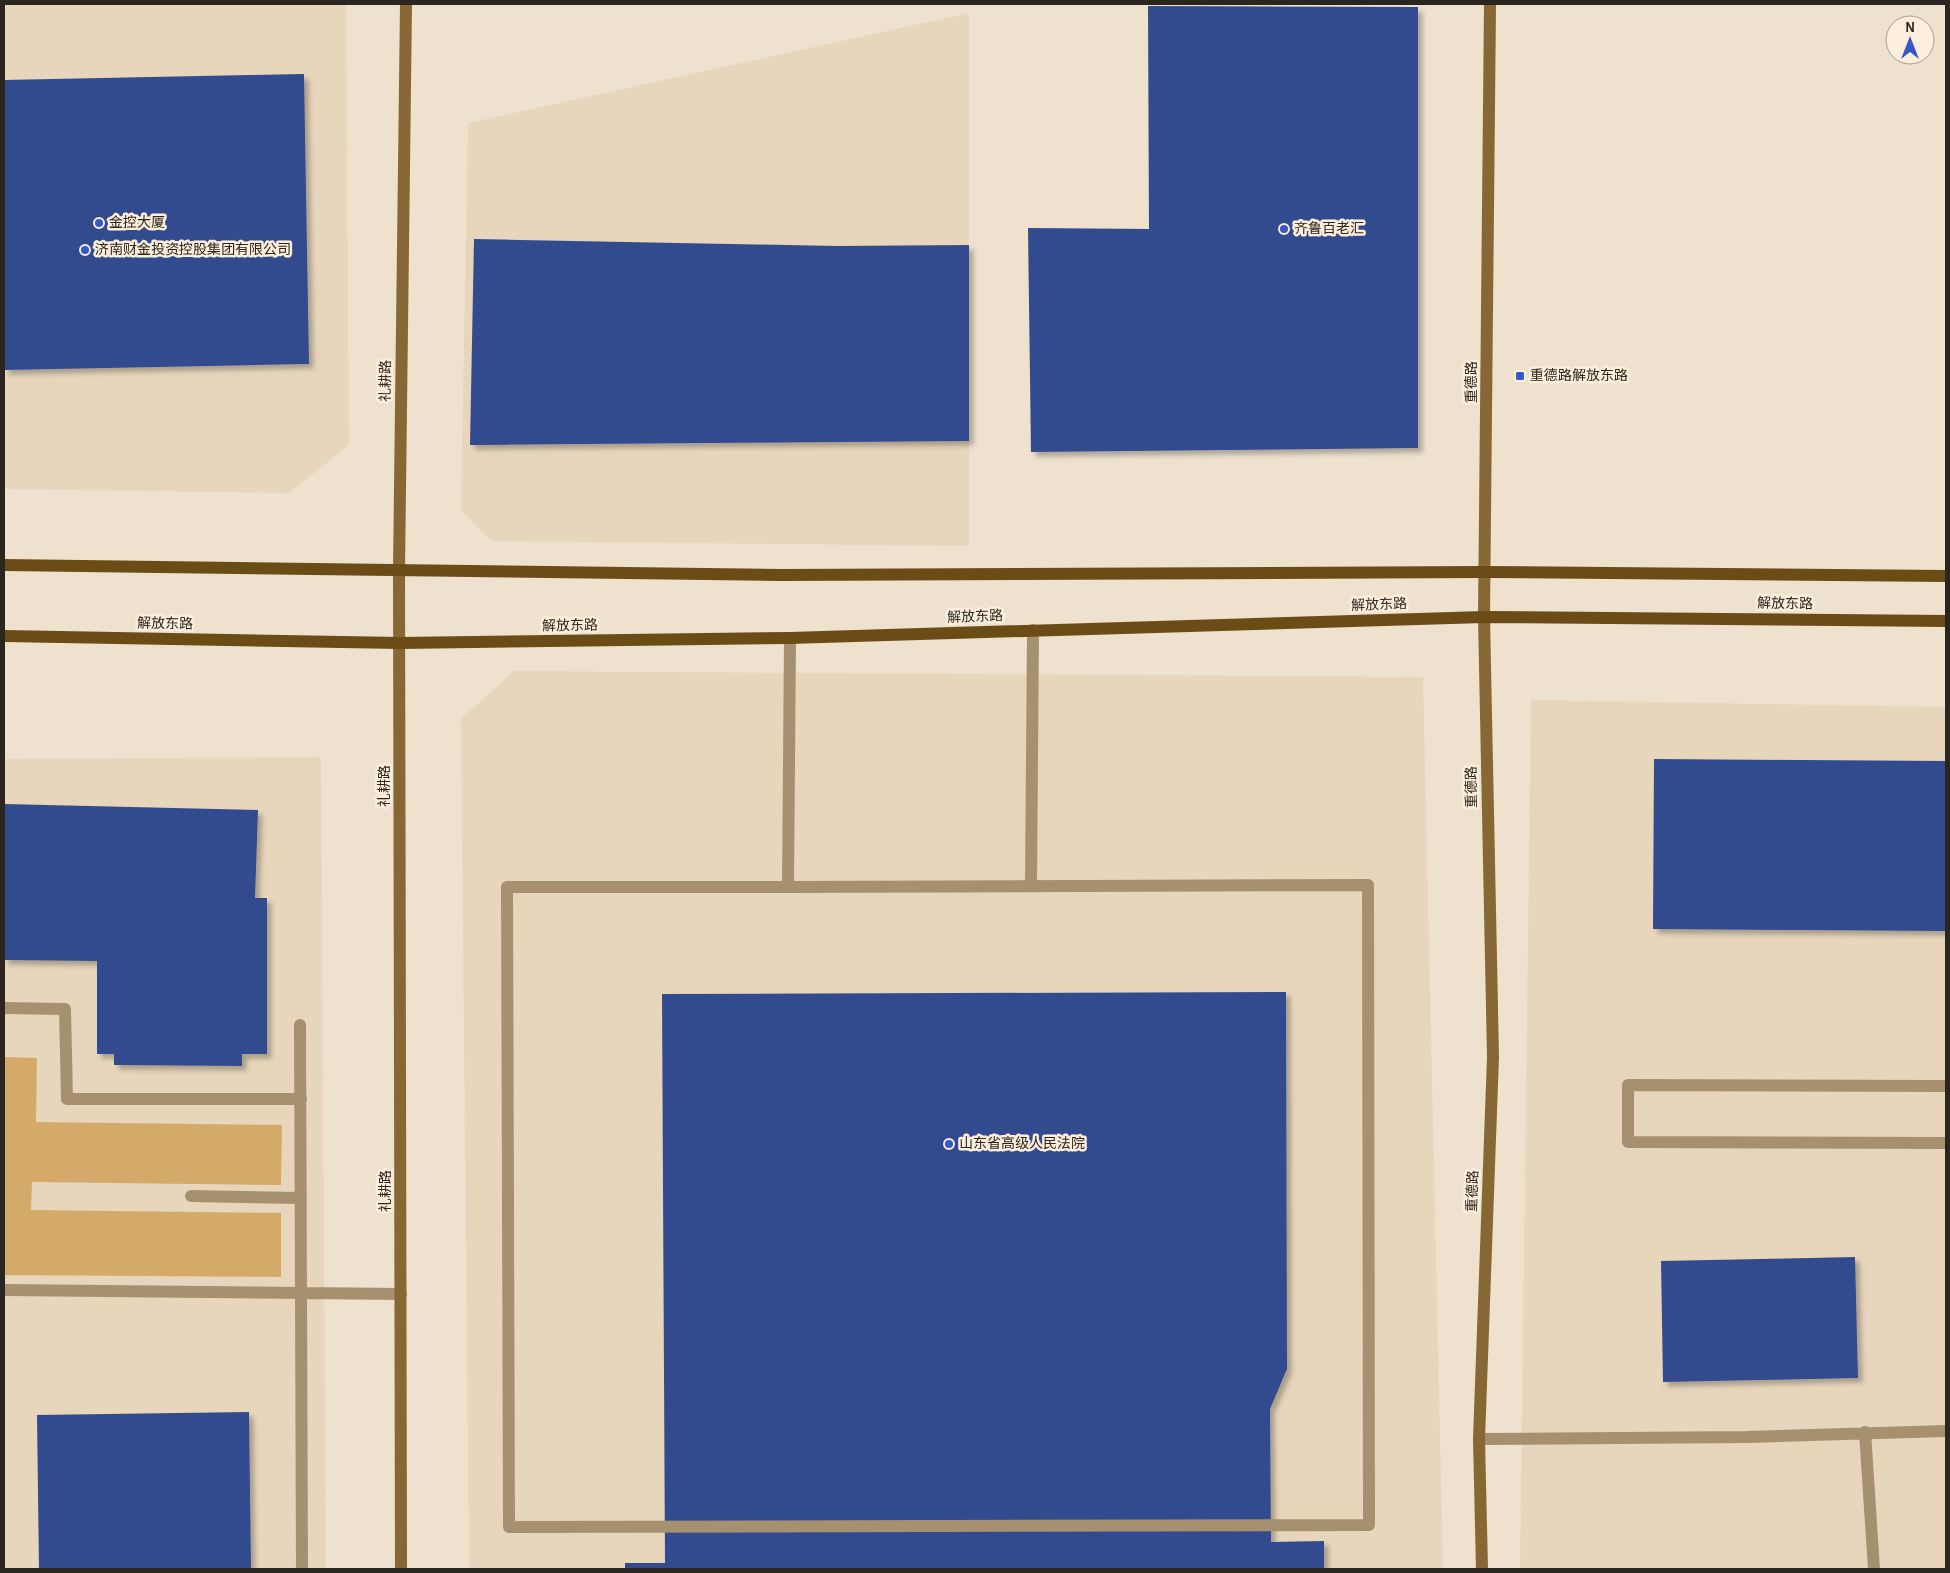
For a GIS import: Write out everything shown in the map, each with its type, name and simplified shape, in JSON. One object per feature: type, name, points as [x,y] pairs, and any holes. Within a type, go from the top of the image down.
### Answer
[{"type":"main road","name":"解放东路","points":[[4,565],[781,575],[1485,572],[1946,576]]},
{"type":"main road","name":"解放东路","points":[[4,636],[400,643],[790,638],[1484,617],[1946,621]]},
{"type":"street","name":"礼耕路","points":[[401,1569],[399,571],[406,4]]},
{"type":"street","name":"重德路","points":[[1482,1569],[1479,1439],[1492,1057],[1484,617],[1490,4]]},
{"type":"lane","points":[[1031,886],[1033,630]]},
{"type":"lane","points":[[788,887],[790,638]]},
{"type":"lane","points":[[1368,885],[1369,1525],[509,1527],[508,887],[788,887],[1368,885]]},
{"type":"lane","points":[[4,1008],[65,1009],[67,1099],[301,1099]]},
{"type":"lane","points":[[300,1025],[302,1569]]},
{"type":"lane","points":[[1946,1086],[1628,1085],[1628,1142],[1946,1143]]},
{"type":"lane","points":[[191,1196],[301,1198]]},
{"type":"lane","points":[[4,1290],[401,1294]]},
{"type":"lane","points":[[1479,1439],[1748,1437],[1946,1430]]},
{"type":"lane","points":[[1865,1432],[1874,1569]]},
{"type":"shaded area","points":[[4,4],[346,4],[349,445],[289,493],[4,489]]},
{"type":"shaded area","points":[[969,13],[969,546],[491,541],[461,510],[468,123]]},
{"type":"shaded area","name":"山东省高级人民法院","points":[[514,671],[1423,677],[1443,1569],[469,1569],[461,719]]},
{"type":"shaded area","points":[[1531,700],[1946,707],[1946,1569],[1520,1569]]},
{"type":"shaded area","points":[[321,757],[326,1569],[4,1569],[4,759]]},
{"type":"shaded area","points":[[4,1057],[37,1058],[36,1122],[282,1125],[281,1185],[32,1182],[31,1210],[281,1213],[281,1277],[4,1275]]},
{"type":"building","name":"齐鲁百老汇","points":[[1148,6],[1418,7],[1418,448],[1031,452],[1028,228],[1149,229]]},
{"type":"building","name":"金控大厦","points":[[304,74],[309,364],[4,370],[4,80]]},
{"type":"building","points":[[474,239],[838,246],[969,245],[969,441],[470,445]]},
{"type":"building","points":[[1654,759],[1946,761],[1946,931],[1653,929]]},
{"type":"building","points":[[4,804],[258,810],[255,898],[267,898],[267,1054],[242,1054],[242,1066],[114,1065],[114,1054],[97,1054],[97,961],[4,960]]},
{"type":"building","points":[[1286,992],[1287,1369],[1270,1409],[1271,1542],[1324,1541],[1324,1569],[625,1569],[625,1563],[665,1563],[662,994]]},
{"type":"building","points":[[1855,1257],[1858,1378],[1663,1382],[1661,1261]]},
{"type":"building","points":[[249,1412],[251,1569],[39,1569],[37,1415]]},
{"type":"place","name":"金控大厦","points":[[99,223]]},
{"type":"place","name":"齐鲁百老汇","points":[[1284,229]]},
{"type":"place","name":"济南财金投资控股集团有限公司","points":[[85,250]]},
{"type":"place","name":"重德路解放东路","points":[[1520,376]]},
{"type":"place","name":"山东省高级人民法院","points":[[949,1144]]}]
